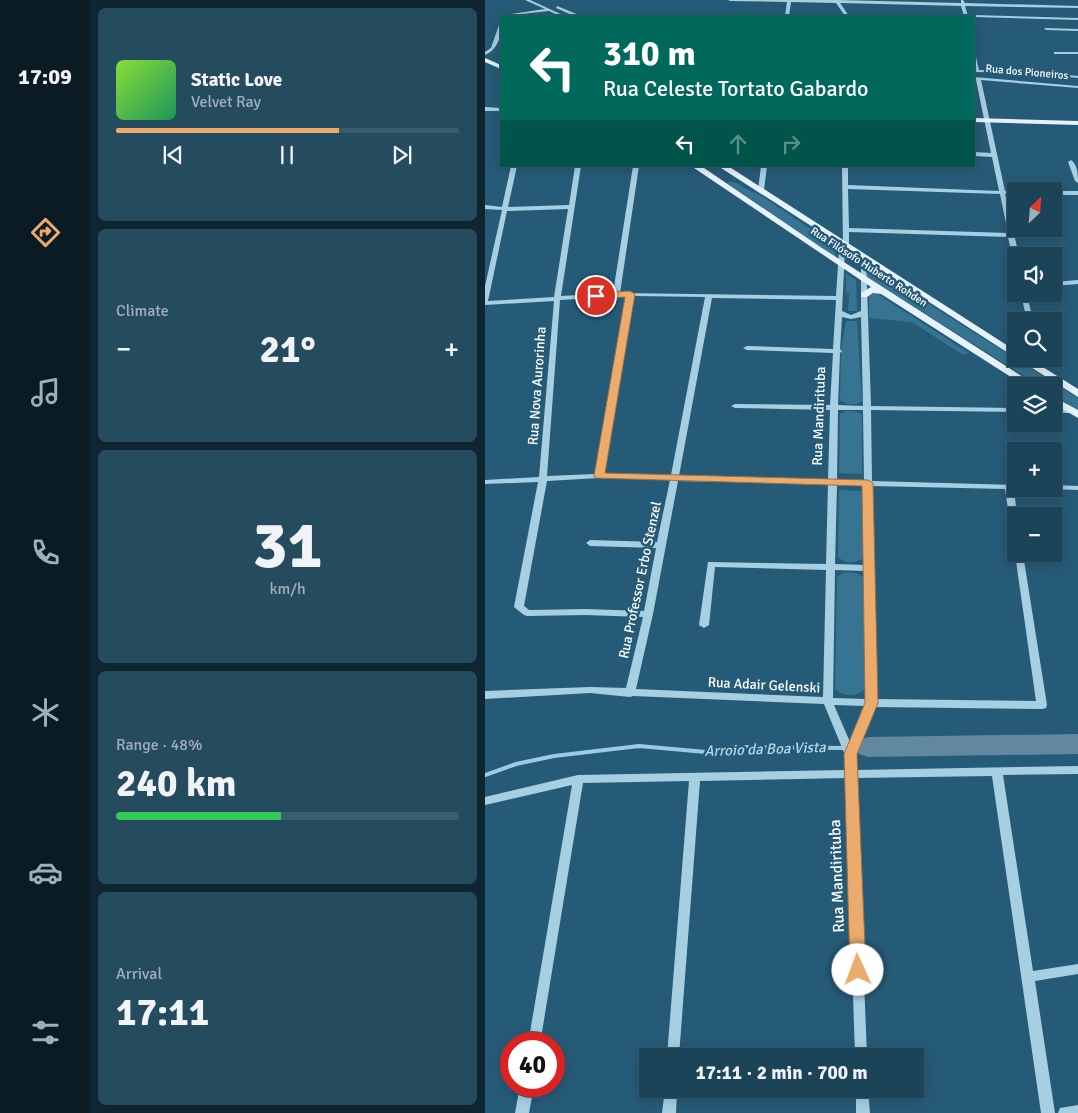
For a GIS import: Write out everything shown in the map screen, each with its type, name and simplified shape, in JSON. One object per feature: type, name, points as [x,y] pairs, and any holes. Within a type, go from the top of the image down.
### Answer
[{"type":"main road","points":[[485,60],[500,66]]},
{"type":"main road","points":[[975,120],[1078,123]]},
{"type":"main road","name":"Rua Filósofo Huberto Rohden","points":[[697,167],[882,291],[1018,377]]},
{"type":"main road","name":"Rua Filósofo Huberto Rohden","points":[[724,167],[1007,349]]},
{"type":"main road","points":[[724,185],[725,182],[730,180],[745,181]]},
{"type":"main road","points":[[830,236],[840,237],[846,232]]},
{"type":"main road","points":[[863,295],[871,290],[882,291]]},
{"type":"main road","points":[[1036,367],[1078,394]]},
{"type":"main road","points":[[1062,405],[1075,413]]},
{"type":"street","points":[[527,0],[561,15]]},
{"type":"street","points":[[542,0],[575,15]]},
{"type":"street","points":[[730,0],[962,2],[1078,7]]},
{"type":"street","points":[[787,15],[789,1]]},
{"type":"street","points":[[837,1],[846,15]]},
{"type":"street","points":[[962,2],[966,15]]},
{"type":"street","points":[[512,15],[549,10]]},
{"type":"street","points":[[975,16],[1078,19]]},
{"type":"street","points":[[485,54],[493,50],[500,29]]},
{"type":"street","points":[[1046,29],[1078,30]]},
{"type":"street","points":[[1057,52],[1078,53]]},
{"type":"street","name":"Rua dos Pioneiros","points":[[976,74],[1036,73],[1078,77]]},
{"type":"street","points":[[976,74],[977,88],[987,121],[1007,216]]},
{"type":"street","name":"Rua dos Pioneiros","points":[[976,74],[1078,87]]},
{"type":"street","points":[[485,109],[500,110]]},
{"type":"street","points":[[975,154],[994,155]]},
{"type":"street","points":[[1071,162],[1078,181]]},
{"type":"street","points":[[514,167],[485,302],[630,294],[840,298]]},
{"type":"street","name":"Rua Nova Aurorinha","points":[[578,167],[557,299],[543,479],[519,607],[527,613],[648,614]]},
{"type":"street","points":[[616,295],[636,167]]},
{"type":"street","points":[[761,190],[765,167]]},
{"type":"street","name":"Rua Mandirituba","points":[[845,167],[846,246],[842,250],[834,408],[828,702],[850,754],[861,1048]]},
{"type":"street","points":[[745,181],[762,180]]},
{"type":"street","points":[[845,187],[1007,192]]},
{"type":"street","points":[[1063,193],[1078,193]]},
{"type":"street","points":[[485,207],[505,209],[571,207]]},
{"type":"street","points":[[846,232],[1007,235]]},
{"type":"street","name":"Rua Mandirituba","points":[[850,754],[871,703],[867,408],[863,295],[864,256]]},
{"type":"street","points":[[1062,283],[1078,282]]},
{"type":"street","points":[[599,476],[630,294]]},
{"type":"street","name":"Rua Professor Erbo Stenzel","points":[[630,692],[662,546],[709,296]]},
{"type":"street","points":[[839,312],[851,317],[858,316],[864,312]]},
{"type":"street","points":[[747,348],[838,351]]},
{"type":"street","points":[[735,406],[1007,410]]},
{"type":"street","points":[[1062,412],[1075,413]]},
{"type":"street","points":[[485,482],[599,476],[1007,486]]},
{"type":"street","points":[[1062,487],[1078,488]]},
{"type":"street","points":[[590,543],[662,546]]},
{"type":"street","name":"Rua Adair Gelenski","points":[[485,695],[590,690],[828,702],[1042,705],[1020,562]]},
{"type":"street","points":[[704,625],[711,564],[869,568]]},
{"type":"street","points":[[485,800],[578,778],[1078,770]]},
{"type":"street","points":[[997,771],[1048,1113]]},
{"type":"street","points":[[674,1048],[695,776]]},
{"type":"street","points":[[536,1032],[578,778]]},
{"type":"street","points":[[1028,977],[1078,969]]},
{"type":"street","points":[[522,1113],[525,1097]]},
{"type":"street","points":[[669,1113],[670,1098]]},
{"type":"street","points":[[863,1098],[863,1113]]},
{"type":"street","points":[[1065,1113],[1078,1111]]},
{"type":"shaded area","points":[[734,182],[757,193],[836,246],[835,257],[727,183]]},
{"type":"shaded area","points":[[868,266],[1007,353],[1007,365],[866,276]]},
{"type":"shaded area","points":[[846,273],[856,280],[857,311],[848,311],[849,294],[846,292]]},
{"type":"shaded area","points":[[876,293],[969,353],[963,355],[912,322],[869,318],[869,295]]},
{"type":"shaded area","points":[[846,321],[857,321],[862,401],[854,404],[848,404],[840,400],[841,351]]},
{"type":"shaded area","points":[[1010,367],[1029,367],[1045,377],[1026,377]]},
{"type":"shaded area","points":[[1062,388],[1078,398],[1078,410],[1062,400]]},
{"type":"shaded area","points":[[846,411],[862,414],[862,474],[839,473],[840,414]]},
{"type":"shaded area","points":[[839,490],[862,491],[863,558],[853,562],[844,561],[838,557]]},
{"type":"shaded area","points":[[851,572],[864,578],[865,689],[858,694],[846,695],[835,688],[837,577],[843,573]]},
{"type":"waterway","name":"Arroio da Boa Vista","points":[[868,747],[1078,744]]},
{"type":"waterway","name":"Arroio da Boa Vista","points":[[485,775],[516,764],[554,756],[639,746],[717,753],[734,747],[845,748]]},
{"type":"waterway","name":"Arroio da Boa Vista","points":[[855,748],[868,747]]},
{"type":"route","points":[[596,296],[630,294],[599,476],[868,483],[871,703],[850,754],[858,970]]}]
